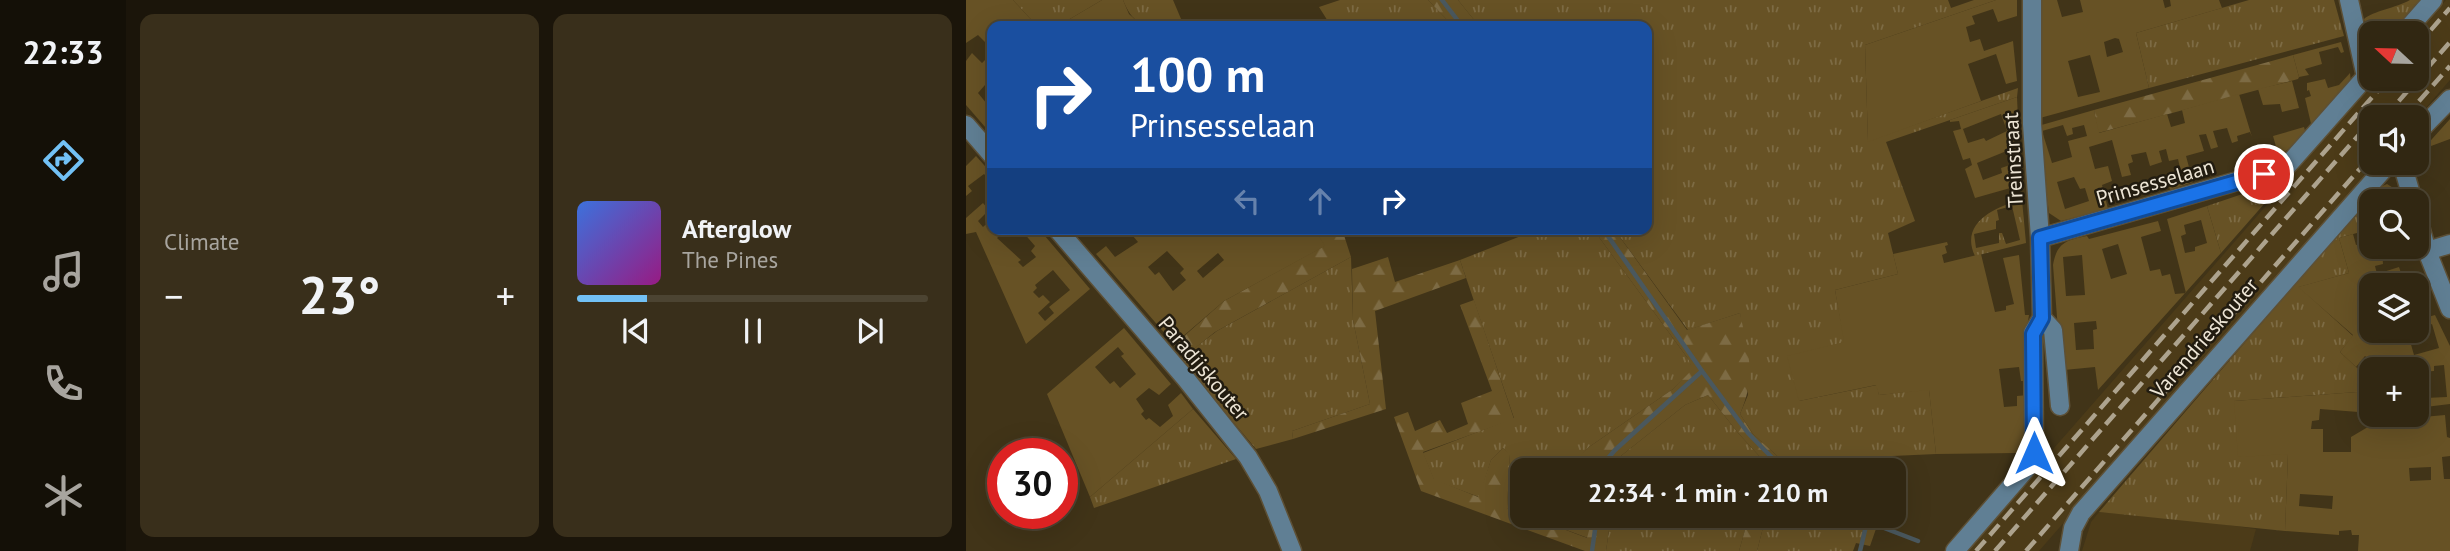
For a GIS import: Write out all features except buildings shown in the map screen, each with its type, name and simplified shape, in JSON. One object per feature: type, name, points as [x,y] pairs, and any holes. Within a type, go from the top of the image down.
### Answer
[{"type":"street","name":"Treinstraat","points":[[1955,551],[2026,469],[2034,453],[2040,238],[2032,124],[2032,0]]},
{"type":"street","points":[[2349,0],[2359,37]]},
{"type":"street","points":[[2415,21],[2433,0]]},
{"type":"street","name":"Prinsesselaan","points":[[2040,238],[2286,167],[2359,85]]},
{"type":"street","points":[[2429,121],[2450,99]]},
{"type":"street","points":[[966,125],[987,149]]},
{"type":"street","name":"Varendrieskouter","points":[[2068,551],[2073,528],[2081,513],[2378,175]]},
{"type":"street","name":"Paradijskouter","points":[[1061,235],[1186,379],[1248,457],[1268,491],[1293,551]]},
{"type":"street","points":[[2429,250],[2450,244]]},
{"type":"street","points":[[2429,256],[2450,309]]},
{"type":"street","name":"Treinstraat","points":[[2037,326],[2053,330],[2060,406]]},
{"type":"shaded area","points":[[2446,0],[2450,0],[2450,80],[2428,105],[2359,105],[2359,175],[2368,175],[2039,551],[1964,551],[2366,91],[2429,91],[2428,21]]},
{"type":"shaded area","points":[[2099,512],[2256,529],[2250,551],[2082,551],[2091,522]]},
{"type":"green space","points":[[966,0],[1013,0],[1032,21],[987,21],[987,44],[978,35],[966,43]]},
{"type":"green space","points":[[1013,0],[1102,0],[1066,21],[1032,21]]},
{"type":"green space","points":[[1102,0],[1123,0],[1129,14],[1137,21],[1066,21]]},
{"type":"green space","points":[[1123,0],[1173,0],[1182,21],[1138,21],[1128,11]]},
{"type":"green space","points":[[1340,0],[1428,0],[1448,21],[1328,21],[1319,7]]},
{"type":"green space","points":[[1428,0],[1458,0],[1475,21],[1448,21]]},
{"type":"green space","points":[[1458,0],[1948,0],[1951,8],[1974,0],[1996,0],[1865,45],[1868,141],[2018,88],[2017,97],[1886,142],[1915,221],[1888,233],[1898,274],[1835,290],[1845,342],[1799,401],[1877,385],[1879,395],[1929,389],[1936,454],[1869,458],[1779,458],[1753,434],[1740,414],[1748,395],[1740,313],[1688,330],[1618,235],[1652,235],[1652,21],[1475,21]]},
{"type":"green space","points":[[1996,0],[2017,0],[2017,16],[1998,22],[1993,9],[1972,16],[1975,24],[1966,27],[1970,42],[1980,39],[1984,51],[2013,41],[2017,81],[2006,84],[1996,54],[1968,64],[1981,101],[1868,142],[1865,45]]},
{"type":"green space","points":[[2042,0],[2057,0],[2062,17],[2083,12],[2080,0],[2163,0],[2165,8],[2171,6],[2170,0],[2219,0],[2222,8],[2136,33],[2149,88],[2040,118]],"holes":[[[2119,39],[2123,52],[2107,57],[2104,42]],[[2090,55],[2100,92],[2078,97],[2068,61]]]},
{"type":"green space","points":[[2249,0],[2334,0],[2344,36],[2149,88],[2136,33]]},
{"type":"green space","points":[[2410,0],[2425,0],[2407,21],[2364,21],[2373,14]]},
{"type":"green space","points":[[2341,42],[2344,52],[2341,53],[2338,47],[2319,52],[2322,64],[2305,69],[2309,75],[2299,77],[2293,55]]},
{"type":"green space","points":[[972,53],[982,63],[987,58],[987,83],[978,93],[987,104],[987,129],[966,105],[966,61]]},
{"type":"green space","points":[[2293,55],[2298,79],[2098,133],[2094,110]]},
{"type":"green space","points":[[2350,73],[2351,82],[2312,128],[2305,98],[2311,96],[2309,90],[2307,91],[2307,83],[2325,79],[2328,88],[2339,85]]},
{"type":"green space","points":[[2292,81],[2299,108],[2282,112],[2280,104],[2263,105],[2258,89]]},
{"type":"green space","points":[[2239,94],[2252,137],[2250,132],[2237,136],[2238,141],[2232,143],[2227,128],[2213,131],[2218,147],[2211,149],[2206,134],[2199,135],[2204,151],[2186,156],[2193,182],[2170,190],[2168,181],[2182,177],[2178,159],[2169,161],[2166,149],[2159,151],[2162,162],[2150,166],[2146,152],[2131,155],[2133,162],[2128,164],[2131,175],[2122,177],[2112,140],[2089,147],[2095,169],[2108,166],[2112,181],[2102,185],[2108,209],[2061,221],[2049,213],[2038,126],[2094,110],[2099,133],[2167,114],[2171,127],[2185,123],[2182,110]],"holes":[[[2063,125],[2067,136],[2073,134],[2072,128],[2084,125],[2087,136],[2068,141],[2072,157],[2052,163],[2042,131]],[[2074,177],[2080,189],[2085,188],[2089,201],[2065,209],[2057,182]]]},
{"type":"green space","points":[[2017,97],[2021,185],[1975,198],[1965,169],[1972,165],[1970,158],[1963,160],[1953,131],[1961,129],[1959,121],[1950,120]],"holes":[[[2001,114],[2007,131],[1986,141],[1984,138],[1968,143],[1963,129]],[[2009,150],[2010,165],[2001,168],[2002,173],[1983,180],[1977,163]]]},
{"type":"green space","points":[[2450,119],[2450,139],[2429,147],[2429,142]]},
{"type":"green space","points":[[2304,127],[2306,134],[2279,157],[2273,136]]},
{"type":"green space","points":[[976,156],[987,168],[987,177],[984,174],[968,186],[972,191],[966,196],[966,166]]},
{"type":"green space","points":[[2293,171],[2221,253],[2207,206],[2272,184]]},
{"type":"green space","points":[[2387,184],[2395,189],[2377,189]]},
{"type":"green space","points":[[2022,200],[2026,243],[1975,256],[1971,244],[1976,225],[1991,212]],"holes":[[[2012,206],[2020,240],[2006,244],[2002,233],[1999,233],[1999,243],[1976,248],[1974,234],[1996,229],[1996,221],[1999,220],[1997,210]]]},
{"type":"green space","points":[[983,203],[987,212],[978,221],[983,227],[987,223],[987,235],[1000,235],[997,238],[1021,260],[1018,262],[1023,267],[1036,257],[1031,251],[1035,246],[1025,235],[1044,235],[1090,289],[1026,344],[976,232],[966,234],[966,218]],"holes":[[[1053,270],[1070,290],[1049,307],[1054,313],[1045,321],[1038,313],[1050,302],[1043,295],[1039,298],[1033,292],[1037,288],[1035,285]]]},
{"type":"green space","points":[[2207,206],[2221,253],[2186,292],[2167,219]],"holes":[[[2201,220],[2207,243],[2195,247],[2195,251],[2185,253],[2181,236],[2186,234],[2184,225]]]},
{"type":"green space","points":[[2359,210],[2359,232],[2339,238],[2349,273],[2299,287],[2353,336],[2340,352],[2359,370],[2359,392],[2234,401],[2288,454],[2285,531],[2099,512]]},
{"type":"green space","points":[[2158,221],[2161,231],[2141,237],[2150,271],[2160,269],[2162,276],[2170,274],[2175,294],[2185,293],[2098,390],[2095,367],[2064,370],[2062,382],[2053,265],[2057,251],[2064,243],[2080,237],[2087,236],[2089,239]],"holes":[[[2118,244],[2127,274],[2111,279],[2102,249]],[[2082,255],[2085,295],[2066,296],[2063,257]],[[2096,321],[2097,329],[2093,330],[2094,349],[2076,350],[2074,323]]]},
{"type":"green space","points":[[2353,234],[2356,245],[2359,244],[2359,259],[2383,259],[2383,264],[2375,266],[2377,273],[2359,273],[2359,343],[2411,343],[2414,355],[2439,348],[2432,324],[2429,325],[2429,317],[2435,315],[2450,346],[2450,404],[2429,407],[2429,398],[2447,397],[2444,365],[2434,366],[2434,371],[2429,371],[2429,357],[2365,356],[2359,357],[2356,367],[2340,352],[2353,335],[2298,287],[2349,273],[2339,238]]},
{"type":"green space","points":[[1132,235],[1319,235],[1325,246],[1224,301],[1174,344],[1096,254],[1106,246],[1115,257],[1138,242]],"holes":[[[1167,251],[1184,269],[1180,273],[1186,280],[1173,291],[1159,272],[1155,275],[1148,267]],[[1218,253],[1224,260],[1203,278],[1197,271]]]},
{"type":"green space","points":[[1318,235],[1344,235],[1351,257],[1215,332],[1185,356],[1174,345],[1224,301],[1324,246]]},
{"type":"green space","points":[[1524,235],[1597,235],[1689,360],[1693,370],[1673,389],[1589,447],[1578,458],[1510,458],[1510,509],[1507,508],[1510,455],[1503,448],[1491,460],[1479,497],[1434,480],[1423,453],[1514,418],[1460,260]]},
{"type":"green space","points":[[1597,235],[1618,235],[1687,330],[1740,313],[1750,375],[1740,414],[1753,434],[1779,458],[1761,458],[1708,395],[1685,405],[1618,458],[1578,457],[1673,389],[1692,370],[1689,360]]},
{"type":"green space","points":[[1947,242],[1947,253],[1942,255],[1944,263],[1981,254],[1995,312],[2006,310],[2006,306],[2014,304],[2003,258],[2019,255],[2025,315],[2029,315],[2027,327],[2030,381],[2021,381],[2019,367],[1999,369],[2004,407],[2017,406],[2017,396],[2028,395],[2028,444],[2017,453],[1936,454],[1929,390],[1879,395],[1876,385],[1799,401],[1787,356],[1844,342],[1835,290],[1898,274],[1893,254]]},
{"type":"green space","points":[[1351,257],[1353,320],[1370,404],[1292,431],[1293,439],[1256,449],[1180,359],[1217,331]]},
{"type":"green space","points":[[1388,257],[1395,282],[1460,260],[1466,278],[1375,311],[1386,409],[1293,439],[1292,431],[1370,404],[1353,320],[1352,269]]},
{"type":"green space","points":[[2399,267],[2401,273],[2380,273]]},
{"type":"green space","points":[[1474,300],[1514,419],[1423,452],[1434,479],[1478,497],[1491,460],[1503,448],[1510,454],[1507,508],[1510,509],[1510,524],[1421,491],[1394,417],[1408,412],[1415,431],[1440,420],[1447,433],[1468,424],[1461,403],[1492,391],[1460,305]]},
{"type":"green space","points":[[1124,328],[1171,384],[1159,395],[1149,388],[1136,399],[1146,420],[1149,418],[1160,427],[1173,416],[1168,405],[1181,393],[1193,409],[1090,497],[1078,468],[1078,438],[1065,438],[1047,394]],"holes":[[[1118,347],[1124,354],[1121,356],[1136,374],[1120,388],[1114,381],[1110,384],[1095,367]]]},
{"type":"green space","points":[[2359,392],[2359,412],[2320,409],[2319,420],[2312,421],[2311,429],[2323,429],[2323,452],[2351,452],[2351,437],[2368,427],[2429,427],[2429,416],[2445,415],[2447,437],[2450,438],[2450,456],[2442,457],[2444,479],[2450,479],[2450,551],[2358,551],[2359,535],[2352,535],[2351,530],[2339,531],[2339,535],[2285,531],[2288,454],[2238,457],[2234,401]],"holes":[[[2431,467],[2431,480],[2410,481],[2409,468]],[[2300,494],[2333,496],[2332,509],[2299,506]]]},
{"type":"green space","points":[[1708,395],[1761,458],[1618,458],[1685,405]]},
{"type":"green space","points":[[1193,409],[1236,459],[1094,508],[1090,497]]},
{"type":"green space","points":[[1522,528],[1561,528],[1587,538],[1590,528],[1609,528],[1606,551],[1585,551]]},
{"type":"green space","points":[[1561,528],[1590,528],[1588,538]]},
{"type":"green space","points":[[1609,528],[1746,528],[1739,551],[1606,551]]},
{"type":"green space","points":[[1746,528],[1763,528],[1757,551],[1739,551]]},
{"type":"green space","points":[[1763,528],[1876,528],[1870,546],[1856,543],[1853,551],[1757,551]]},
{"type":"waterway","points":[[1442,0],[1458,21]]},
{"type":"waterway","points":[[1607,235],[1702,371],[1608,458]]},
{"type":"waterway","points":[[1702,371],[1748,433],[1772,458]]},
{"type":"waterway","points":[[1592,551],[1595,528]]},
{"type":"waterway","points":[[1860,551],[1866,528]]},
{"type":"waterway","points":[[1884,528],[1918,541]]},
{"type":"railway","points":[[2429,32],[2450,8]]},
{"type":"railway","points":[[2395,105],[2450,42]]},
{"type":"railway","points":[[2416,105],[2450,66]]},
{"type":"railway","points":[[1976,551],[2378,91]]},
{"type":"railway","points":[[1995,551],[2359,135]]},
{"type":"railway","points":[[2026,551],[2359,170]]},
{"type":"route","points":[[2034,453],[2033,334],[2042,318],[2040,238],[2264,174]]}]
